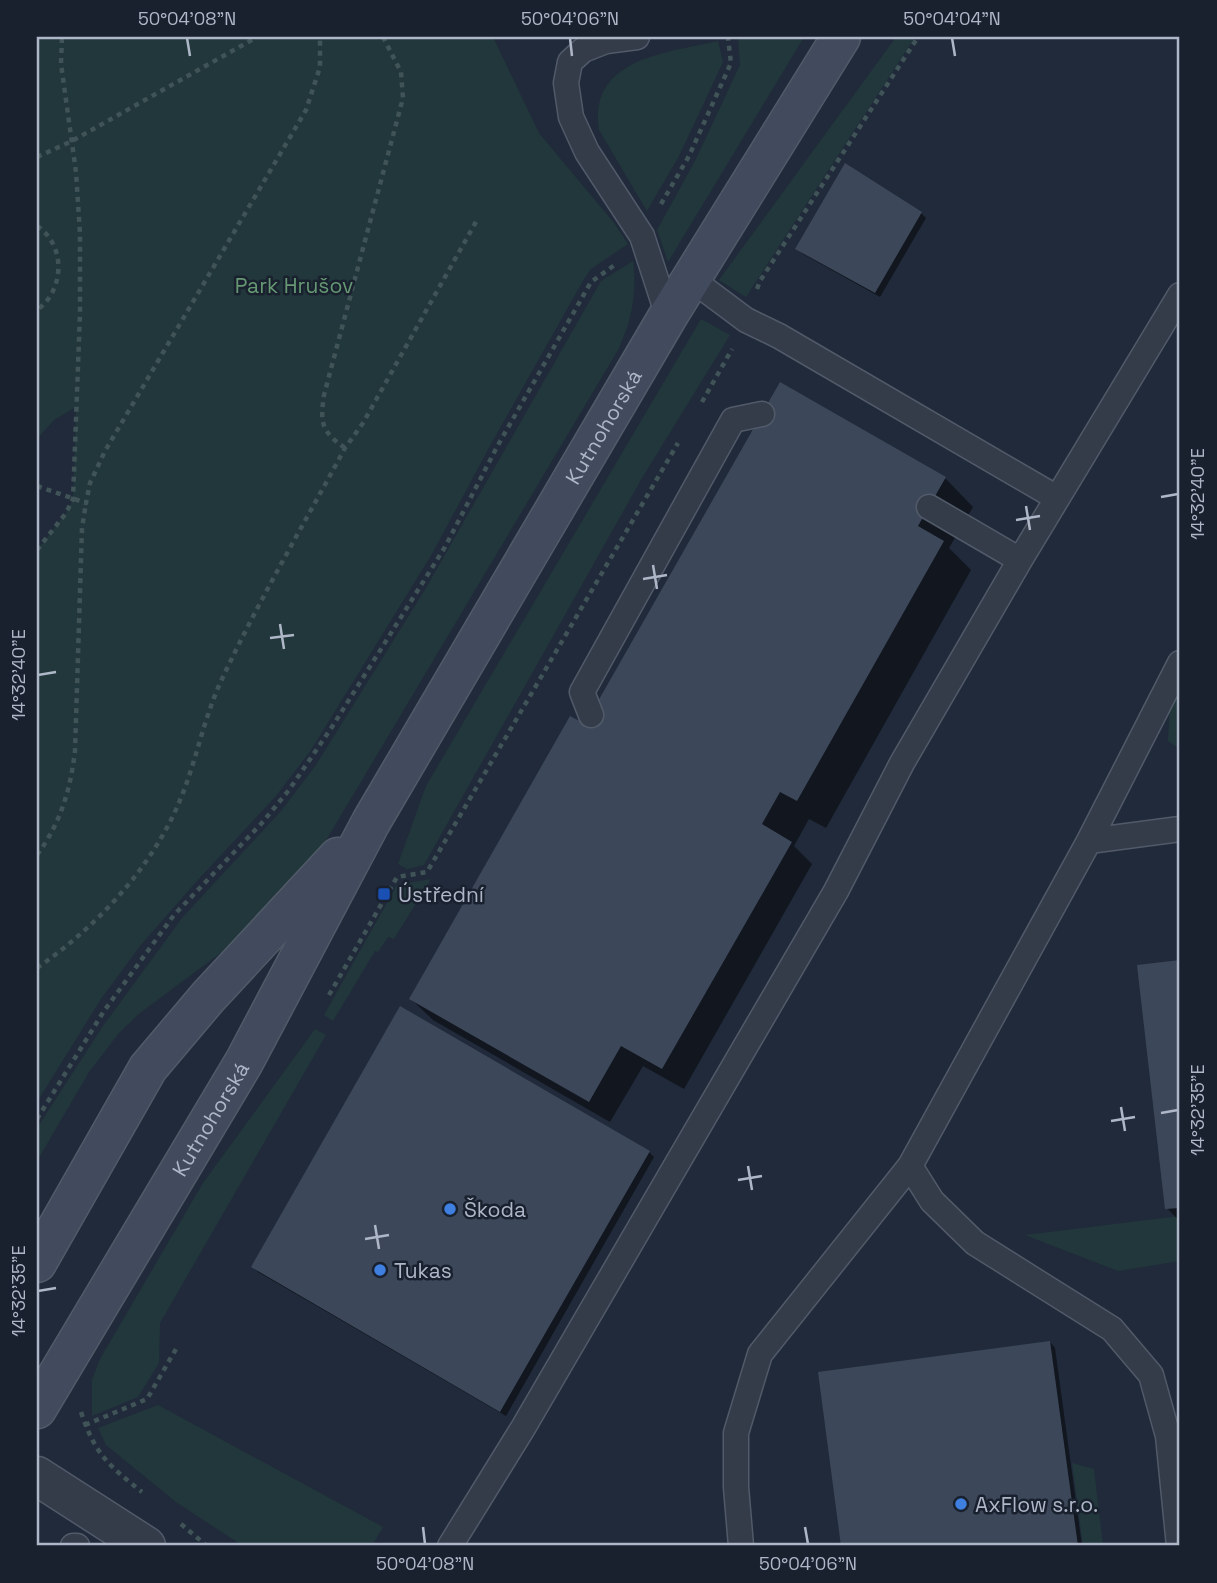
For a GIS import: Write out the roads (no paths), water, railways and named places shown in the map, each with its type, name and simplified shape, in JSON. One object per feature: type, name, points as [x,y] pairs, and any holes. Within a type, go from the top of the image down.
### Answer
[{"type":"main road","name":"Kutnohorská","points":[[37,1409],[244,1062],[371,822],[668,316],[841,37]]},
{"type":"main road","name":"Kutnohorská","points":[[37,1263],[148,1068],[265,933],[371,822]]},
{"type":"main road","points":[[37,1233],[70,1205]]},
{"type":"street","points":[[37,1476],[146,1546]]},
{"type":"lane","points":[[637,37],[606,41],[583,50],[570,62],[566,83],[571,117],[587,152],[642,236],[668,316]]},
{"type":"lane","points":[[691,279],[746,320],[779,336],[1057,498]]},
{"type":"lane","points":[[450,1546],[530,1416],[830,902],[902,763],[1020,560],[1180,295]]},
{"type":"lane","points":[[591,715],[582,692],[733,420],[762,414]]},
{"type":"lane","points":[[929,507],[1020,560]]},
{"type":"lane","points":[[741,1546],[736,1487],[736,1433],[760,1354],[910,1166],[1089,841],[1180,663]]},
{"type":"lane","points":[[1089,841],[1180,829]]},
{"type":"lane","points":[[910,1166],[932,1201],[975,1242],[1112,1329],[1151,1375],[1168,1436],[1179,1546]]},
{"type":"place","name":"Ústřední","points":[[384,894]]},
{"type":"place","name":"Škoda","points":[[450,1209]]},
{"type":"place","name":"Tukas","points":[[380,1270]]},
{"type":"place","name":"AxFlow s.r.o.","points":[[961,1504]]},
{"type":"park label","name":"Park Hrušov","points":[[294,285]]}]
